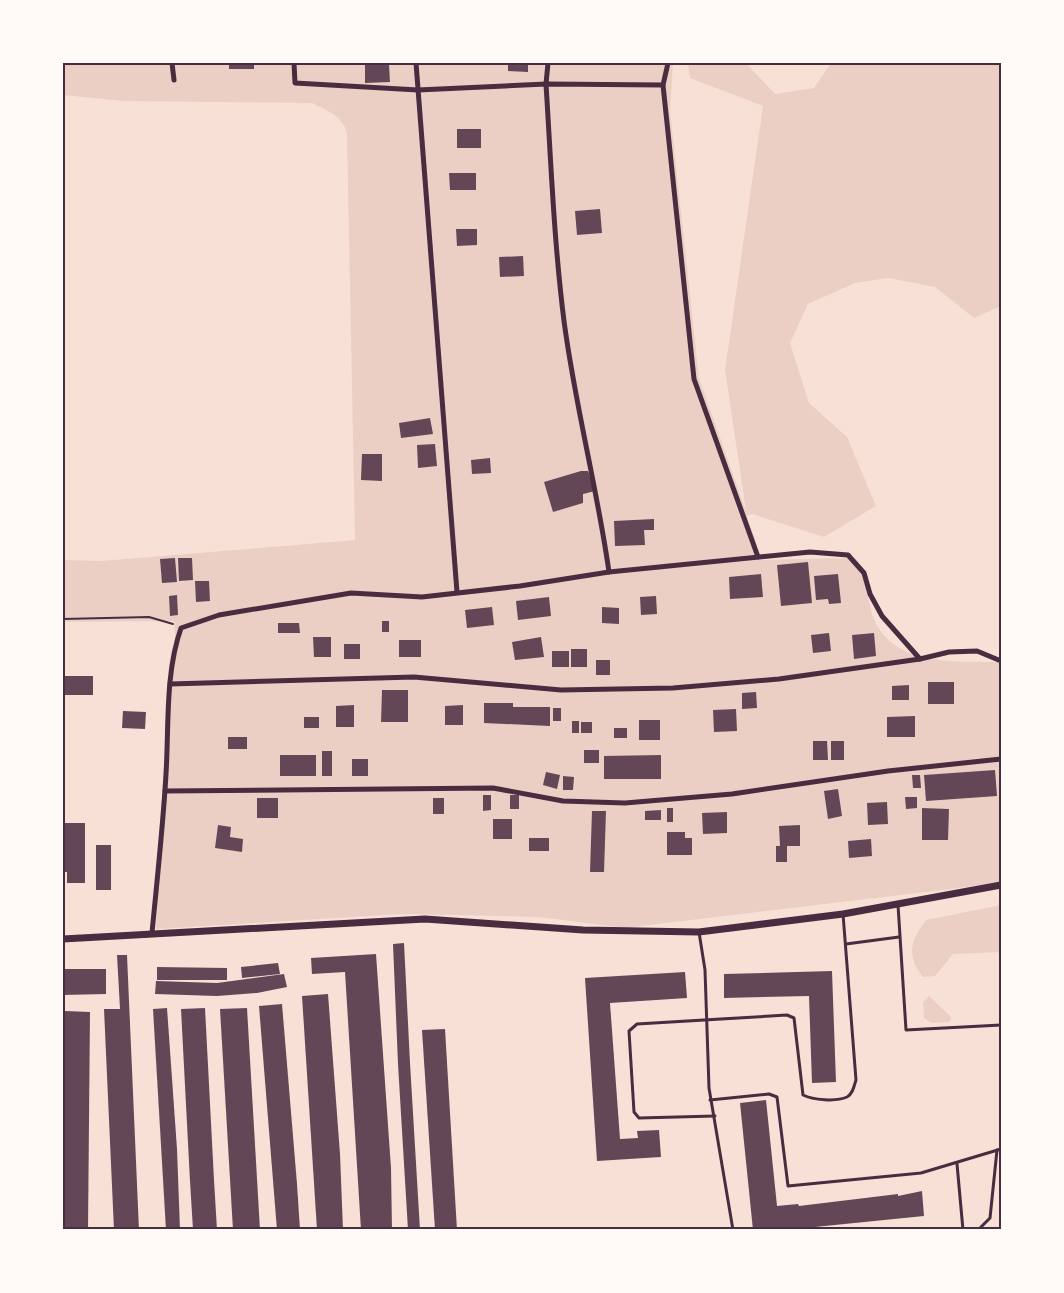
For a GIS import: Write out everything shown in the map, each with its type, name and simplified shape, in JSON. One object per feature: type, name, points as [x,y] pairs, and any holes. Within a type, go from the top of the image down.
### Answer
[{"type":"street","points":[[172,63],[174,80]]},
{"type":"street","points":[[294,63],[296,83],[418,90],[546,84],[663,85]]},
{"type":"street","points":[[416,63],[458,592]]},
{"type":"street","points":[[548,63],[546,84],[564,323],[600,510],[609,572]]},
{"type":"street","points":[[668,63],[663,85],[694,379],[758,557]]},
{"type":"street","points":[[152,933],[165,791],[173,650],[181,628],[219,615],[351,593],[422,597],[520,586],[609,572],[810,552],[848,555],[864,573],[870,594],[882,616],[920,659]]},
{"type":"street","points":[[170,684],[414,677],[561,690],[673,688],[779,679],[920,659],[949,652],[977,651],[1001,660]]},
{"type":"street","points":[[165,791],[493,788],[562,801],[625,803],[732,794],[888,771],[1001,759]]},
{"type":"street","points":[[63,939],[425,918],[584,930],[699,932],[843,914],[1001,885]]},
{"type":"lane","points":[[898,903],[906,1030],[1001,1025]]},
{"type":"lane","points":[[715,1116],[639,1118],[634,1112],[629,1031],[637,1024],[787,1015],[794,1018],[803,1095],[811,1100],[846,1098],[852,1092],[856,1080],[843,914]]},
{"type":"lane","points":[[699,932],[705,970],[710,1100],[715,1116],[733,1230]]},
{"type":"lane","points":[[846,944],[899,937]]},
{"type":"lane","points":[[710,1100],[769,1094],[777,1097],[788,1186],[921,1173],[999,1150],[990,1218],[980,1230],[963,1230],[957,1164]]},
{"type":"path","points":[[63,619],[149,617],[166,620],[181,628]]},
{"type":"shaded area","points":[[63,63],[673,63],[670,111],[699,378],[746,511],[725,370],[763,106],[690,78],[688,63],[746,63],[775,94],[814,88],[831,63],[1001,63],[1001,306],[974,318],[935,287],[888,278],[855,283],[808,304],[790,343],[809,403],[847,437],[876,506],[824,537],[752,514],[747,516],[762,560],[848,558],[863,569],[874,619],[884,635],[897,646],[929,659],[1001,662],[1001,883],[625,928],[539,917],[403,914],[156,929],[169,663],[172,649],[176,647],[174,621],[63,622],[63,560],[102,561],[355,540],[347,134],[339,119],[312,103],[123,101],[63,95]]},
{"type":"shaded area","points":[[1001,905],[1001,952],[953,954],[935,976],[923,977],[914,962],[912,948],[916,935],[926,920]]},
{"type":"shaded area","points":[[929,996],[951,1017],[950,1022],[932,1023],[924,1018],[923,1002]]},
{"type":"building","points":[[229,63],[254,63],[254,69],[229,69]]},
{"type":"building","points":[[508,63],[528,63],[528,72],[508,71]]},
{"type":"building","points":[[365,65],[389,65],[390,82],[365,83]]},
{"type":"building","points":[[457,129],[481,129],[481,148],[457,148]]},
{"type":"building","points":[[449,173],[476,173],[476,190],[450,190]]},
{"type":"building","points":[[600,209],[602,233],[577,235],[575,211]]},
{"type":"building","points":[[456,229],[477,229],[477,245],[457,246]]},
{"type":"building","points":[[523,256],[524,276],[500,277],[499,257]]},
{"type":"building","points":[[430,418],[433,434],[401,438],[399,423]]},
{"type":"building","points":[[435,444],[437,466],[418,468],[417,445]]},
{"type":"building","points":[[362,454],[382,454],[382,481],[361,480]]},
{"type":"building","points":[[490,458],[491,473],[472,474],[471,460]]},
{"type":"building","points":[[588,471],[595,491],[583,494],[583,503],[553,512],[544,482]]},
{"type":"building","points":[[654,519],[654,530],[644,530],[645,545],[615,546],[614,521]]},
{"type":"building","points":[[175,558],[177,582],[162,583],[160,559]]},
{"type":"building","points":[[178,558],[192,558],[193,580],[179,581]]},
{"type":"building","points":[[808,562],[812,603],[781,606],[777,565]]},
{"type":"building","points":[[761,574],[763,597],[730,599],[729,577]]},
{"type":"building","points":[[838,574],[841,603],[829,604],[828,599],[816,600],[814,576]]},
{"type":"building","points":[[195,581],[209,581],[210,601],[196,602]]},
{"type":"building","points":[[177,595],[178,615],[170,616],[169,596]]},
{"type":"building","points":[[656,596],[657,614],[641,615],[640,597]]},
{"type":"building","points":[[549,597],[551,616],[518,620],[516,601]]},
{"type":"building","points":[[492,607],[494,625],[467,628],[465,610]]},
{"type":"building","points":[[602,607],[619,608],[619,624],[602,623]]},
{"type":"building","points":[[382,621],[389,621],[389,632],[382,632]]},
{"type":"building","points":[[278,623],[299,623],[300,633],[278,633]]},
{"type":"building","points":[[829,633],[831,651],[813,653],[811,635]]},
{"type":"building","points":[[874,633],[876,656],[854,659],[852,635]]},
{"type":"building","points":[[313,637],[331,637],[331,657],[314,657]]},
{"type":"building","points":[[541,637],[544,657],[515,660],[512,642]]},
{"type":"building","points":[[399,640],[421,640],[421,657],[399,657]]},
{"type":"building","points":[[344,644],[360,644],[360,659],[344,659]]},
{"type":"building","points":[[571,649],[587,649],[587,667],[571,667]]},
{"type":"building","points":[[552,651],[569,651],[569,667],[552,667]]},
{"type":"building","points":[[596,660],[610,660],[610,675],[596,675]]},
{"type":"building","points":[[63,676],[93,676],[93,695],[63,695]]},
{"type":"building","points":[[928,682],[954,682],[954,704],[928,704]]},
{"type":"building","points":[[909,685],[909,700],[892,700],[892,686]]},
{"type":"building","points":[[382,690],[408,690],[408,722],[381,722]]},
{"type":"building","points":[[756,692],[757,708],[742,709],[742,693]]},
{"type":"building","points":[[484,703],[513,703],[513,707],[550,707],[550,726],[484,723]]},
{"type":"building","points":[[354,705],[354,727],[336,727],[336,706]]},
{"type":"building","points":[[463,705],[463,725],[445,725],[445,706]]},
{"type":"building","points":[[553,708],[561,708],[561,721],[553,721]]},
{"type":"building","points":[[736,709],[737,731],[714,732],[713,710]]},
{"type":"building","points":[[123,711],[146,712],[145,729],[122,728]]},
{"type":"building","points":[[915,716],[915,737],[887,737],[887,717]]},
{"type":"building","points":[[304,717],[319,717],[319,728],[304,728]]},
{"type":"building","points":[[639,720],[660,720],[660,740],[639,740]]},
{"type":"building","points":[[572,721],[579,721],[579,733],[572,733]]},
{"type":"building","points":[[581,722],[592,722],[592,733],[581,733]]},
{"type":"building","points":[[614,728],[627,728],[627,738],[614,738]]},
{"type":"building","points":[[228,737],[247,737],[247,749],[228,749]]},
{"type":"building","points":[[813,741],[827,741],[828,760],[813,760]]},
{"type":"building","points":[[831,741],[844,741],[844,760],[831,760]]},
{"type":"building","points":[[584,750],[599,750],[599,763],[584,763]]},
{"type":"building","points":[[322,751],[332,751],[332,776],[322,776]]},
{"type":"building","points":[[280,755],[316,755],[316,776],[280,776]]},
{"type":"building","points":[[661,755],[661,779],[604,779],[604,756]]},
{"type":"building","points":[[352,759],[368,759],[368,776],[352,776]]},
{"type":"building","points":[[995,770],[997,796],[926,801],[924,775]]},
{"type":"building","points":[[546,772],[560,775],[557,789],[543,785]]},
{"type":"building","points":[[912,775],[920,775],[921,788],[913,788]]},
{"type":"building","points":[[563,776],[574,777],[573,790],[563,790]]},
{"type":"building","points":[[838,789],[842,816],[828,819],[824,791]]},
{"type":"building","points":[[483,795],[491,795],[491,810],[483,811]]},
{"type":"building","points":[[510,795],[519,795],[519,809],[510,809]]},
{"type":"building","points":[[905,797],[917,797],[917,808],[906,809]]},
{"type":"building","points":[[257,798],[278,798],[278,818],[257,818]]},
{"type":"building","points":[[433,798],[444,798],[444,814],[433,814]]},
{"type":"building","points":[[887,802],[888,824],[868,825],[867,803]]},
{"type":"building","points":[[667,808],[673,808],[673,822],[667,822]]},
{"type":"building","points":[[922,808],[949,809],[948,840],[922,840]]},
{"type":"building","points":[[661,810],[661,820],[645,820],[645,811]]},
{"type":"building","points":[[592,811],[606,811],[604,872],[590,872]]},
{"type":"building","points":[[727,812],[727,833],[703,834],[702,813]]},
{"type":"building","points":[[493,819],[512,819],[512,839],[493,839]]},
{"type":"building","points":[[63,823],[85,823],[85,883],[67,883],[67,872],[63,872]]},
{"type":"building","points":[[218,825],[231,827],[230,837],[243,839],[242,852],[215,848]]},
{"type":"building","points":[[800,825],[800,846],[787,846],[787,862],[776,862],[776,846],[780,846],[779,826]]},
{"type":"building","points":[[667,832],[685,832],[685,838],[692,838],[692,855],[667,855]]},
{"type":"building","points":[[529,838],[549,838],[549,851],[529,851]]},
{"type":"building","points":[[871,839],[872,856],[849,858],[848,841]]},
{"type":"building","points":[[96,845],[111,845],[111,890],[96,890]]},
{"type":"building","points":[[404,943],[420,1230],[408,1230],[398,1064],[393,944]]},
{"type":"building","points":[[376,954],[391,1168],[392,1230],[361,1230],[345,972],[312,974],[311,958]]},
{"type":"building","points":[[117,955],[127,955],[139,1230],[114,1230],[104,1009],[120,1009]]},
{"type":"building","points":[[278,963],[280,974],[242,978],[241,967]]},
{"type":"building","points":[[157,967],[227,968],[227,980],[157,980]]},
{"type":"building","points":[[63,969],[106,969],[106,994],[63,995]]},
{"type":"building","points":[[832,971],[836,1082],[812,1083],[809,996],[724,998],[724,974]]},
{"type":"building","points":[[685,972],[687,998],[610,1003],[620,1139],[638,1138],[637,1131],[659,1130],[661,1157],[597,1161],[585,978]]},
{"type":"building","points":[[284,974],[287,987],[257,993],[217,996],[155,994],[156,981],[217,983]]},
{"type":"building","points":[[328,994],[340,1154],[343,1230],[317,1230],[302,996]]},
{"type":"building","points":[[282,1004],[300,1230],[277,1230],[259,1006]]},
{"type":"building","points":[[167,1008],[180,1230],[166,1230],[153,1009]]},
{"type":"building","points":[[205,1008],[217,1230],[193,1230],[181,1009]]},
{"type":"building","points":[[247,1008],[260,1230],[233,1230],[220,1009]]},
{"type":"building","points":[[65,1011],[90,1012],[88,1230],[63,1230]]},
{"type":"building","points":[[445,1029],[457,1230],[435,1230],[422,1030]]},
{"type":"building","points":[[766,1100],[777,1206],[798,1204],[799,1206],[898,1194],[898,1196],[922,1191],[924,1216],[785,1230],[753,1230],[740,1103]]}]
